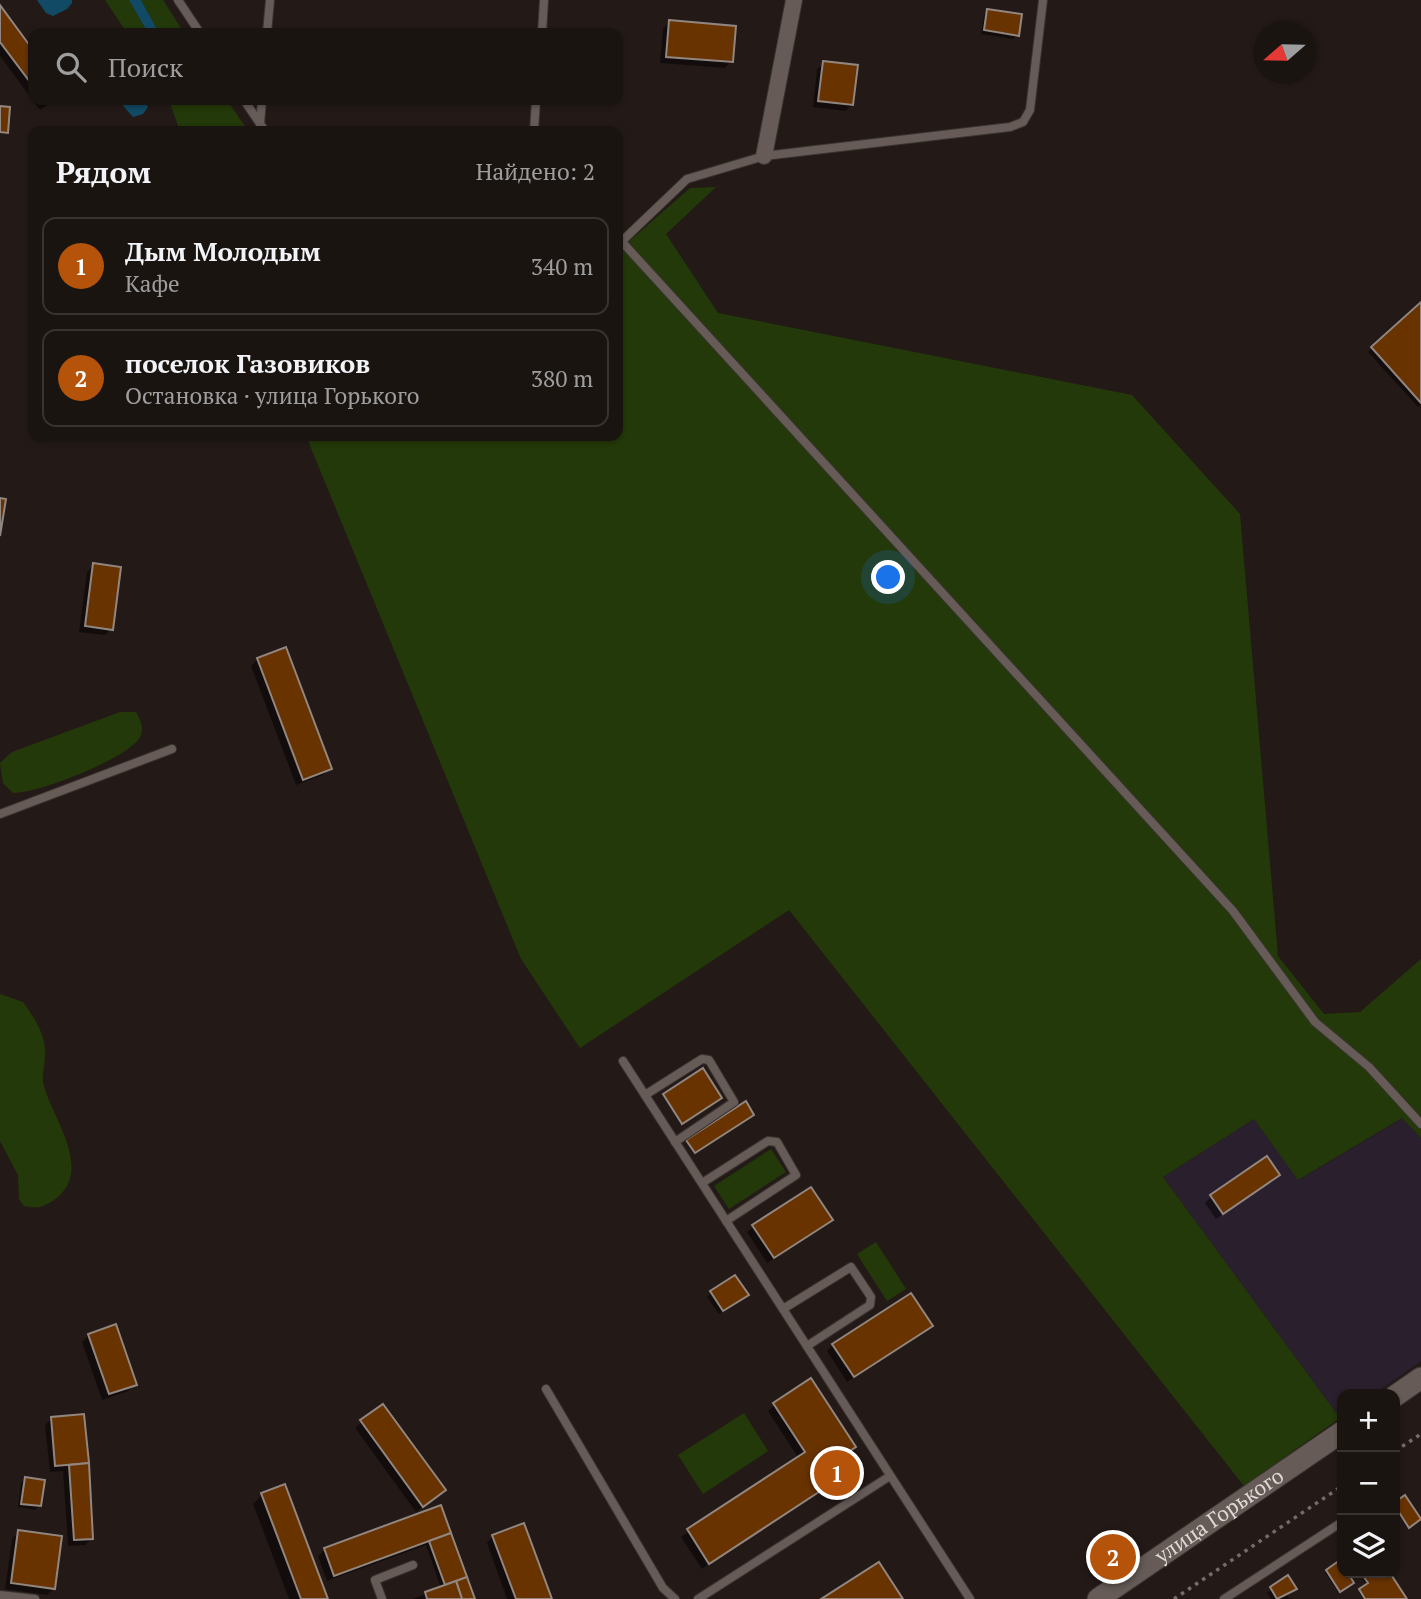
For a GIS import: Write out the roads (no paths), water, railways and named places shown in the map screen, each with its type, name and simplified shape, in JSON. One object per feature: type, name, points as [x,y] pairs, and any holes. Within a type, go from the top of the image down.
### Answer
[{"type":"main road","points":[[1400,1393],[1421,1378]]},
{"type":"main road","name":"улица Горького","points":[[1098,1599],[1337,1435]]},
{"type":"street","points":[[764,156],[794,0]]},
{"type":"lane","points":[[178,0],[197,28]]},
{"type":"lane","points":[[267,28],[270,0]]},
{"type":"lane","points":[[542,28],[544,0]]},
{"type":"lane","points":[[623,240],[687,179],[764,156],[1010,127],[1023,122],[1030,110],[1043,0]]},
{"type":"lane","points":[[247,105],[261,126]]},
{"type":"lane","points":[[262,105],[262,126]]},
{"type":"lane","points":[[534,126],[536,105]]},
{"type":"lane","points":[[623,246],[1233,911],[1315,1022],[1369,1067],[1421,1124]]},
{"type":"lane","points":[[0,814],[172,749]]},
{"type":"lane","points":[[645,1095],[706,1058],[727,1087],[733,1097],[732,1105],[675,1142]]},
{"type":"lane","points":[[623,1061],[970,1599]]},
{"type":"lane","points":[[702,1183],[768,1141],[777,1142],[783,1151],[794,1170],[793,1178],[726,1221]]},
{"type":"lane","points":[[783,1309],[850,1267],[871,1297],[870,1305],[807,1346]]},
{"type":"lane","points":[[546,1390],[656,1578],[675,1599]]},
{"type":"lane","points":[[698,1599],[890,1476]]},
{"type":"lane","points":[[1224,1599],[1337,1525]]},
{"type":"lane","points":[[382,1599],[375,1580],[413,1565]]},
{"type":"lane","points":[[0,1595],[35,1599]]},
{"type":"water","points":[[37,0],[72,0],[72,3],[67,9],[53,16],[46,13]]},
{"type":"water","points":[[129,0],[141,0],[156,28],[145,28]]},
{"type":"water","points":[[122,105],[147,105],[143,114],[133,117]]},
{"type":"place","name":"Дым Молодым","points":[[837,1473]]},
{"type":"place","name":"поселок Газовиков","points":[[1113,1557]]}]
